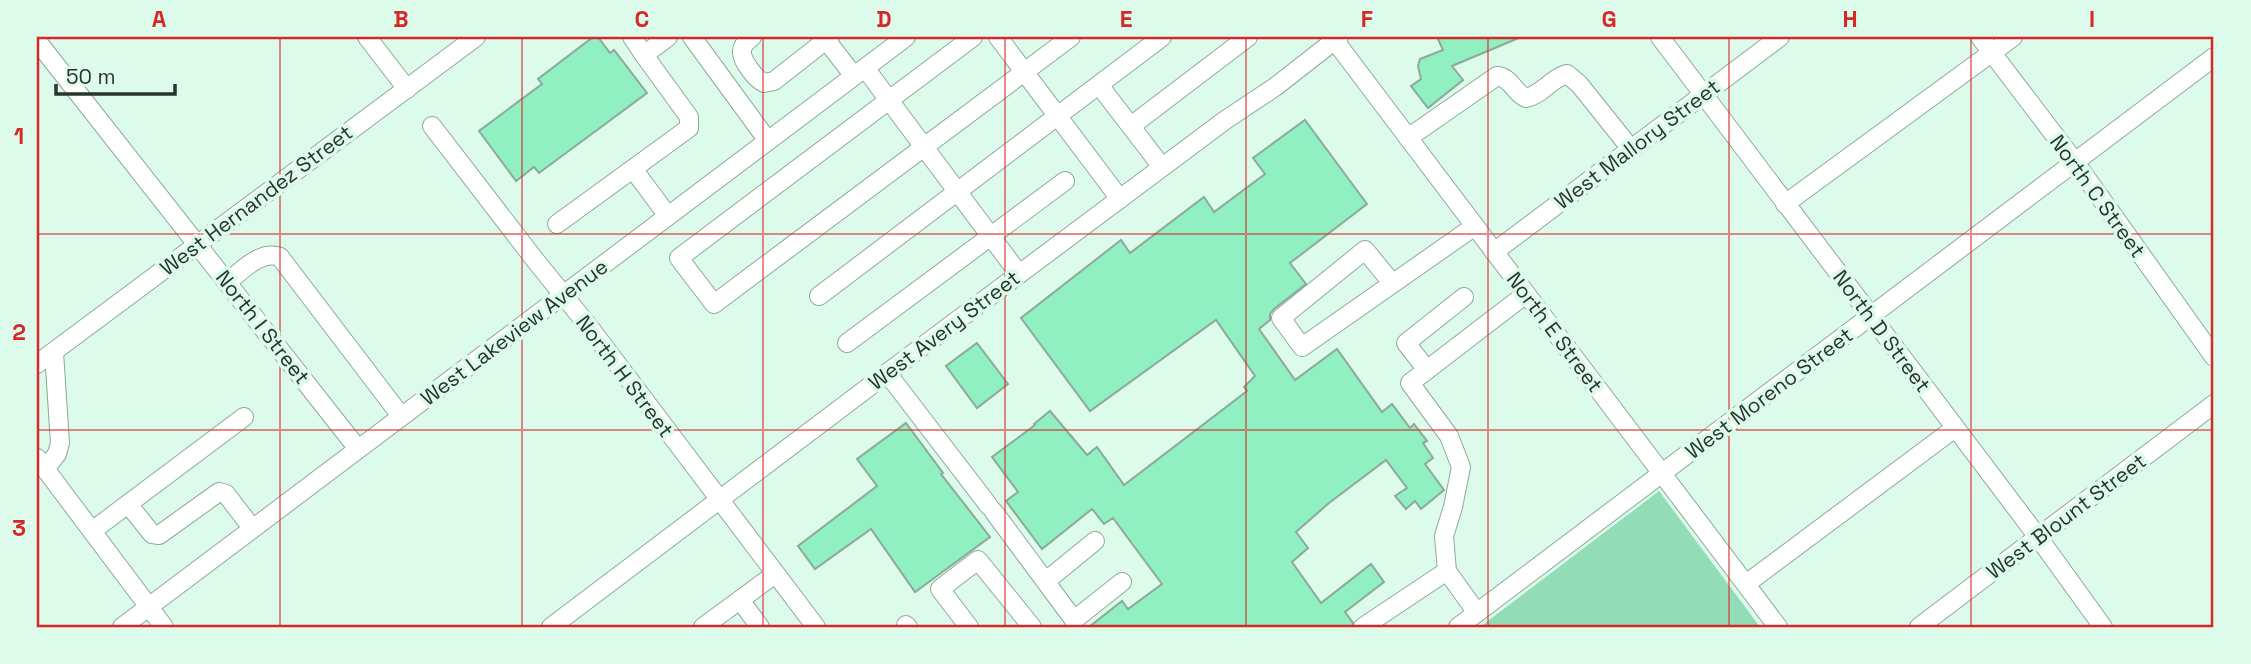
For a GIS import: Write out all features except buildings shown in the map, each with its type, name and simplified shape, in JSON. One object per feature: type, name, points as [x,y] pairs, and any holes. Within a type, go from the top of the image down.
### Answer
[{"type":"street","points":[[367,37],[407,89]]},
{"type":"street","name":"West Hernandez Street","points":[[37,364],[476,37]]},
{"type":"street","points":[[557,224],[689,128],[689,117],[632,37]]},
{"type":"street","points":[[644,55],[668,37]]},
{"type":"street","points":[[692,37],[768,141]]},
{"type":"street","points":[[752,37],[741,52],[764,83],[774,81],[828,38],[889,100],[1020,274]]},
{"type":"street","name":"West Lakeview Avenue","points":[[122,627],[906,37]]},
{"type":"street","points":[[974,37],[679,257],[714,304],[1070,37]]},
{"type":"street","points":[[998,37],[1120,199]]},
{"type":"street","points":[[819,296],[1162,37]]},
{"type":"street","points":[[1131,126],[1248,37]]},
{"type":"street","name":"North D Street","points":[[1660,37],[2103,627]]},
{"type":"street","name":"West Mallory Street","points":[[1494,252],[1780,37]]},
{"type":"street","name":"North C Street","points":[[1980,37],[2075,162],[2214,357]]},
{"type":"street","points":[[1785,204],[2012,37]]},
{"type":"street","name":"North E Street","points":[[1335,38],[1778,627]]},
{"type":"street","name":"West Avery Street","points":[[551,627],[1162,167],[1275,87],[1335,38]]},
{"type":"street","name":"North I Street","points":[[39,40],[358,449]]},
{"type":"street","name":"West Moreno Street","points":[[1458,627],[2214,57]]},
{"type":"street","points":[[1408,138],[1497,76],[1507,79],[1520,96],[1526,98],[1539,93],[1567,74],[1631,149]]},
{"type":"street","points":[[1099,85],[1162,167]]},
{"type":"street","name":"North H Street","points":[[432,126],[816,627]]},
{"type":"street","points":[[633,169],[668,216]]},
{"type":"street","points":[[847,343],[1065,181]]},
{"type":"street","points":[[1392,283],[1365,250],[1281,318],[1301,347],[1475,226]]},
{"type":"street","points":[[228,282],[245,267],[265,256],[280,257],[401,416]]},
{"type":"street","points":[[1477,613],[1447,571],[1444,536],[1461,467],[1449,436],[1410,383],[1526,294]]},
{"type":"street","points":[[1427,370],[1406,343],[1464,297]]},
{"type":"street","points":[[54,352],[60,443],[57,454],[41,463],[164,627]]},
{"type":"street","points":[[887,373],[1045,581],[1071,624],[1122,582]]},
{"type":"street","name":"West Blount Street","points":[[1919,627],[2214,404]]},
{"type":"street","points":[[92,531],[244,417]]},
{"type":"street","points":[[1746,584],[1955,428]]},
{"type":"street","points":[[128,504],[152,534],[159,535],[219,492],[226,494],[252,528]]},
{"type":"street","points":[[1045,581],[1095,541]]},
{"type":"street","points":[[969,627],[940,589],[978,560],[1032,627]]},
{"type":"street","points":[[1363,627],[1447,571]]},
{"type":"street","points":[[703,627],[775,574]]},
{"type":"street","points":[[740,600],[760,627]]},
{"type":"green space","points":[[1659,491],[1760,627],[1480,627]]}]
